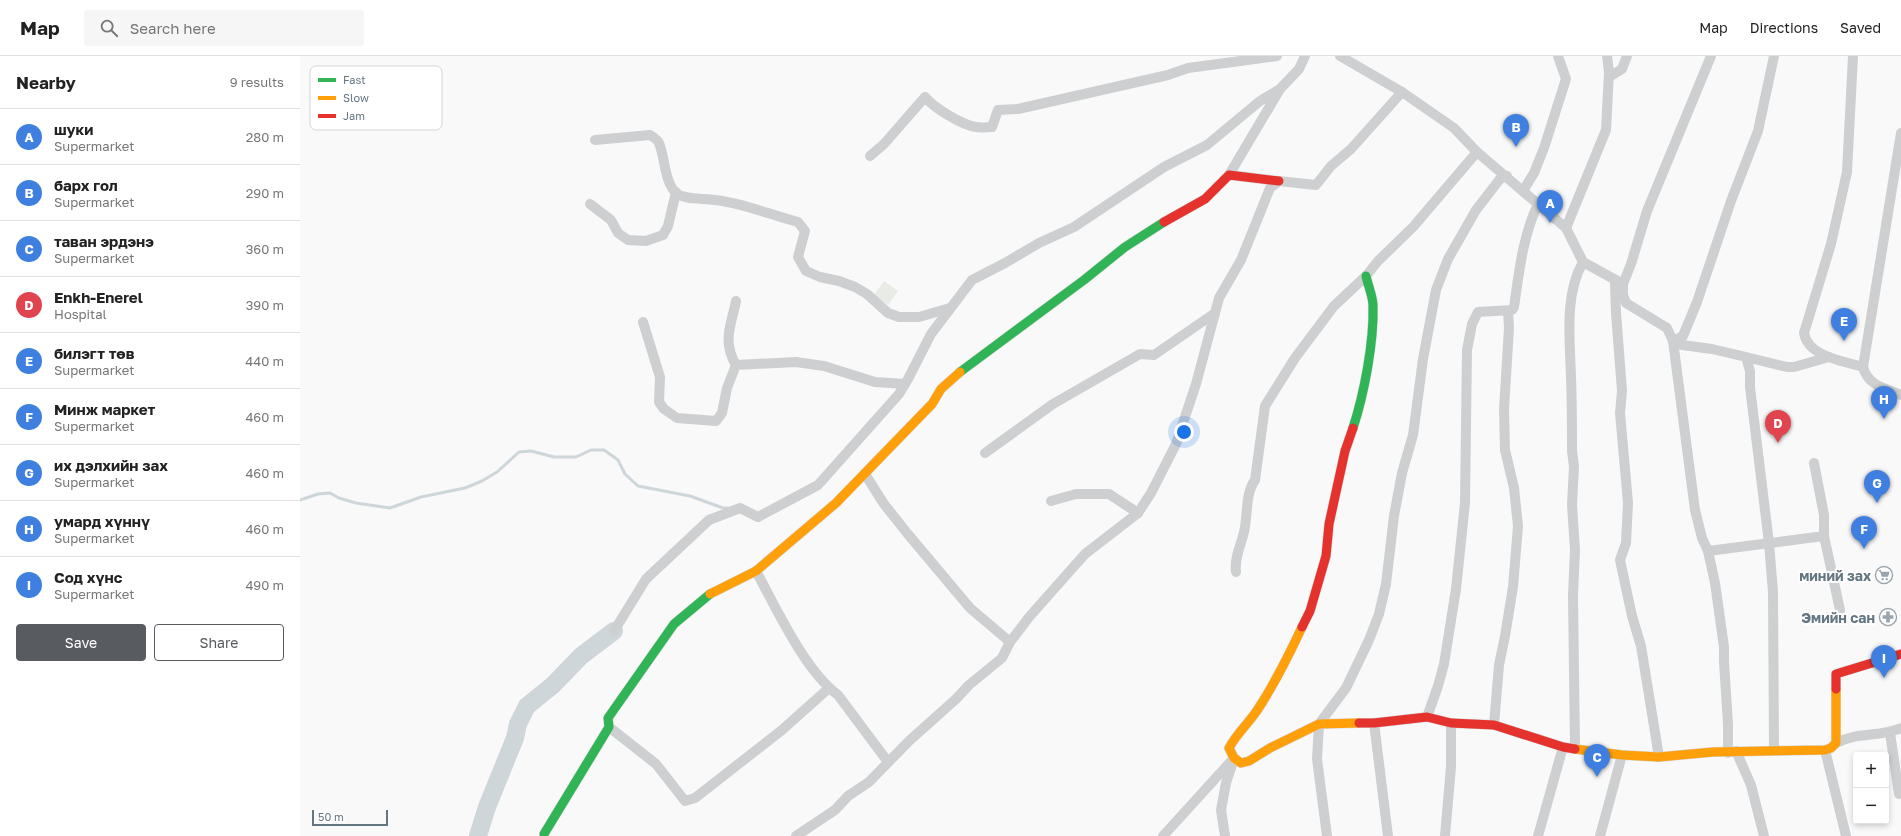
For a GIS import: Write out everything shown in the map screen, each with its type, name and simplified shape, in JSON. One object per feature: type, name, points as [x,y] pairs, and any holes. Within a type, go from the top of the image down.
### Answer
[{"type":"street","points":[[870,156],[884,144],[925,97],[930,102],[964,124],[977,128],[992,126],[998,110],[1018,108],[1168,75],[1188,68],[1277,56]]},
{"type":"street","points":[[544,834],[609,727],[608,718],[674,624],[709,594],[756,571],[836,503],[866,474],[905,430],[932,404],[941,389],[965,367],[1156,226],[1205,199],[1229,175],[1280,89],[1299,69],[1305,56]]},
{"type":"street","points":[[1340,56],[1402,92],[1454,128],[1477,152],[1566,228],[1583,262],[1619,281],[1626,302],[1667,328],[1673,341],[1695,510],[1702,538],[1708,552],[1715,583],[1724,647],[1728,724],[1732,752],[1751,785],[1764,836]]},
{"type":"street","points":[[1523,190],[1534,173],[1544,148],[1566,79],[1558,56]]},
{"type":"street","points":[[1566,228],[1606,130],[1609,76],[1607,56]]},
{"type":"street","points":[[1609,76],[1622,69],[1626,56]]},
{"type":"street","points":[[1659,757],[1641,646],[1632,616],[1620,560],[1626,543],[1628,504],[1620,412],[1622,390],[1616,313],[1619,281],[1631,264],[1647,211],[1711,56]]},
{"type":"street","points":[[1673,341],[1683,336],[1697,302],[1731,201],[1758,131],[1774,56]]},
{"type":"street","points":[[1853,56],[1847,172],[1831,244],[1804,333],[1805,339],[1810,346],[1829,357],[1863,367]]},
{"type":"street","points":[[614,631],[646,579],[710,520],[740,508],[758,517],[818,485],[899,394],[931,334],[972,280],[1039,243],[1074,227],[1164,167],[1207,145],[1260,101],[1280,89]]},
{"type":"street","points":[[1229,175],[1316,185],[1331,166],[1351,149],[1402,92]]},
{"type":"street","points":[[1898,391],[1873,383],[1867,378],[1863,367],[1901,133]]},
{"type":"street","points":[[595,140],[650,135],[659,142],[667,177],[676,192],[684,196],[717,200],[752,207],[798,222],[805,231],[798,257],[806,271],[820,278],[838,280],[855,287],[867,294],[888,313],[899,317],[919,317],[950,308]]},
{"type":"street","points":[[1236,572],[1239,547],[1244,532],[1250,486],[1255,480],[1265,406],[1314,330],[1334,306],[1366,276],[1378,261],[1413,226],[1477,152]]},
{"type":"street","points":[[1327,836],[1317,759],[1319,724],[1346,688],[1379,614],[1386,584],[1394,516],[1402,473],[1413,435],[1423,359],[1436,290],[1448,259],[1476,210],[1500,180],[1506,176]]},
{"type":"street","points":[[796,836],[835,810],[848,796],[869,782],[969,685],[1002,658],[1010,642],[1030,616],[1086,554],[1138,513],[1151,493],[1176,444],[1196,384],[1219,298],[1241,260],[1270,188],[1279,181]]},
{"type":"street","points":[[590,204],[611,220],[618,233],[628,240],[646,241],[663,235],[668,226],[676,192]]},
{"type":"street","points":[[1427,717],[1444,664],[1456,589],[1464,503],[1468,335],[1478,312],[1512,310],[1514,307],[1525,244],[1532,216],[1538,204]]},
{"type":"street","points":[[1575,748],[1573,602],[1575,550],[1572,505],[1574,466],[1572,451],[1569,348],[1570,321],[1576,275],[1583,262]]},
{"type":"street","points":[[1366,276],[1373,305],[1370,348],[1357,415],[1345,451],[1336,492],[1326,556],[1310,611],[1275,684],[1258,711],[1234,738],[1229,748],[1234,758],[1241,762],[1249,761],[1270,748],[1319,724],[1344,722],[1374,723],[1427,717],[1451,723],[1494,725],[1563,747],[1622,755],[1659,757],[1713,752],[1764,751],[1774,749],[1825,750],[1831,748],[1845,738],[1890,733],[1901,728]]},
{"type":"street","points":[[736,301],[727,342],[729,354],[736,365]]},
{"type":"street","points":[[1494,725],[1499,665],[1506,636],[1513,587],[1518,526],[1514,488],[1505,450],[1504,408],[1509,328],[1508,310]]},
{"type":"street","points":[[985,453],[1053,404],[1140,354],[1154,356],[1215,313]]},
{"type":"street","points":[[643,322],[660,378],[659,402],[664,410],[677,418],[716,421],[722,413],[727,388],[736,365]]},
{"type":"street","points":[[1673,341],[1682,345],[1712,349],[1787,367],[1794,367],[1829,357]]},
{"type":"street","points":[[1746,357],[1750,371],[1750,387],[1770,543],[1773,592],[1774,749]]},
{"type":"street","points":[[736,365],[796,362],[824,366],[875,382],[905,384]]},
{"type":"street","points":[[1814,463],[1824,515],[1824,536],[1840,610]]},
{"type":"street","points":[[866,474],[884,504],[970,608],[1010,642]]},
{"type":"street","points":[[1051,501],[1076,494],[1109,494],[1138,513]]},
{"type":"street","points":[[1708,552],[1824,536]]},
{"type":"street","points":[[756,571],[798,647],[829,688],[838,695],[888,762]]},
{"type":"street","points":[[1836,744],[1836,674],[1901,654]]},
{"type":"street","points":[[609,727],[656,764],[685,801],[695,798],[782,730],[829,688]]},
{"type":"street","points":[[1374,723],[1388,836]]},
{"type":"street","points":[[1445,836],[1450,767],[1451,723]]},
{"type":"street","points":[[1890,733],[1899,794]]},
{"type":"street","points":[[1538,836],[1563,747]]},
{"type":"street","points":[[1825,750],[1846,836]]},
{"type":"street","points":[[1600,836],[1622,755]]},
{"type":"street","points":[[1163,836],[1234,758]]},
{"type":"street","points":[[1225,836],[1221,810],[1226,783],[1234,758]]},
{"type":"shaded area","points":[[884,281],[898,291],[888,305],[874,295]]},
{"type":"waterway","points":[[300,500],[318,494],[330,493],[339,498],[356,503],[390,508],[421,497],[465,488],[482,481],[497,472],[519,452],[531,451],[554,457],[576,457],[591,450],[604,450],[618,460],[625,474],[638,486],[690,496],[723,508],[728,508]]},
{"type":"waterway","points":[[478,836],[487,807],[515,738],[518,724],[527,706],[553,685],[581,656],[614,631]]},
{"type":"traffic: fast","points":[[960,372],[1084,280],[1125,247],[1164,222]]},
{"type":"traffic: fast","points":[[1353,428],[1361,400],[1372,336],[1373,302],[1366,276]]},
{"type":"traffic: fast","points":[[544,834],[609,727],[608,718],[674,624],[710,594]]},
{"type":"traffic: slow","points":[[710,594],[756,571],[836,503],[932,404],[941,389],[960,372]]},
{"type":"traffic: slow","points":[[1302,627],[1282,669],[1264,699],[1229,748],[1234,758],[1241,763],[1249,761],[1270,748],[1319,724],[1359,723]]},
{"type":"traffic: slow","points":[[1575,749],[1622,755],[1659,757],[1713,752],[1825,750],[1831,748],[1836,743],[1836,689]]},
{"type":"traffic: jam","points":[[1164,222],[1205,199],[1229,175],[1279,181]]},
{"type":"traffic: jam","points":[[1302,627],[1310,611],[1326,556],[1329,524],[1345,451],[1353,428]]},
{"type":"traffic: jam","points":[[1836,689],[1836,674],[1901,654]]},
{"type":"traffic: jam","points":[[1359,723],[1374,723],[1427,717],[1451,723],[1494,725],[1563,747],[1575,749]]},
{"type":"place","name":"барх гол","points":[[1516,147]]},
{"type":"place","name":"шуки","points":[[1550,223]]},
{"type":"place","name":"билэгт төв","points":[[1844,341]]},
{"type":"place","name":"умард хүннү","points":[[1884,419]]},
{"type":"place","name":"Enkh-Enerel","points":[[1778,443]]},
{"type":"place","name":"их дэлхийн зах","points":[[1877,503]]},
{"type":"place","name":"Минж маркет","points":[[1864,549]]},
{"type":"place","name":"миний зах","points":[[1884,575]]},
{"type":"place","name":"Эмийн сан","points":[[1888,617]]},
{"type":"place","name":"Сод хүнс","points":[[1884,678]]},
{"type":"place","name":"таван эрдэнэ","points":[[1597,777]]}]
